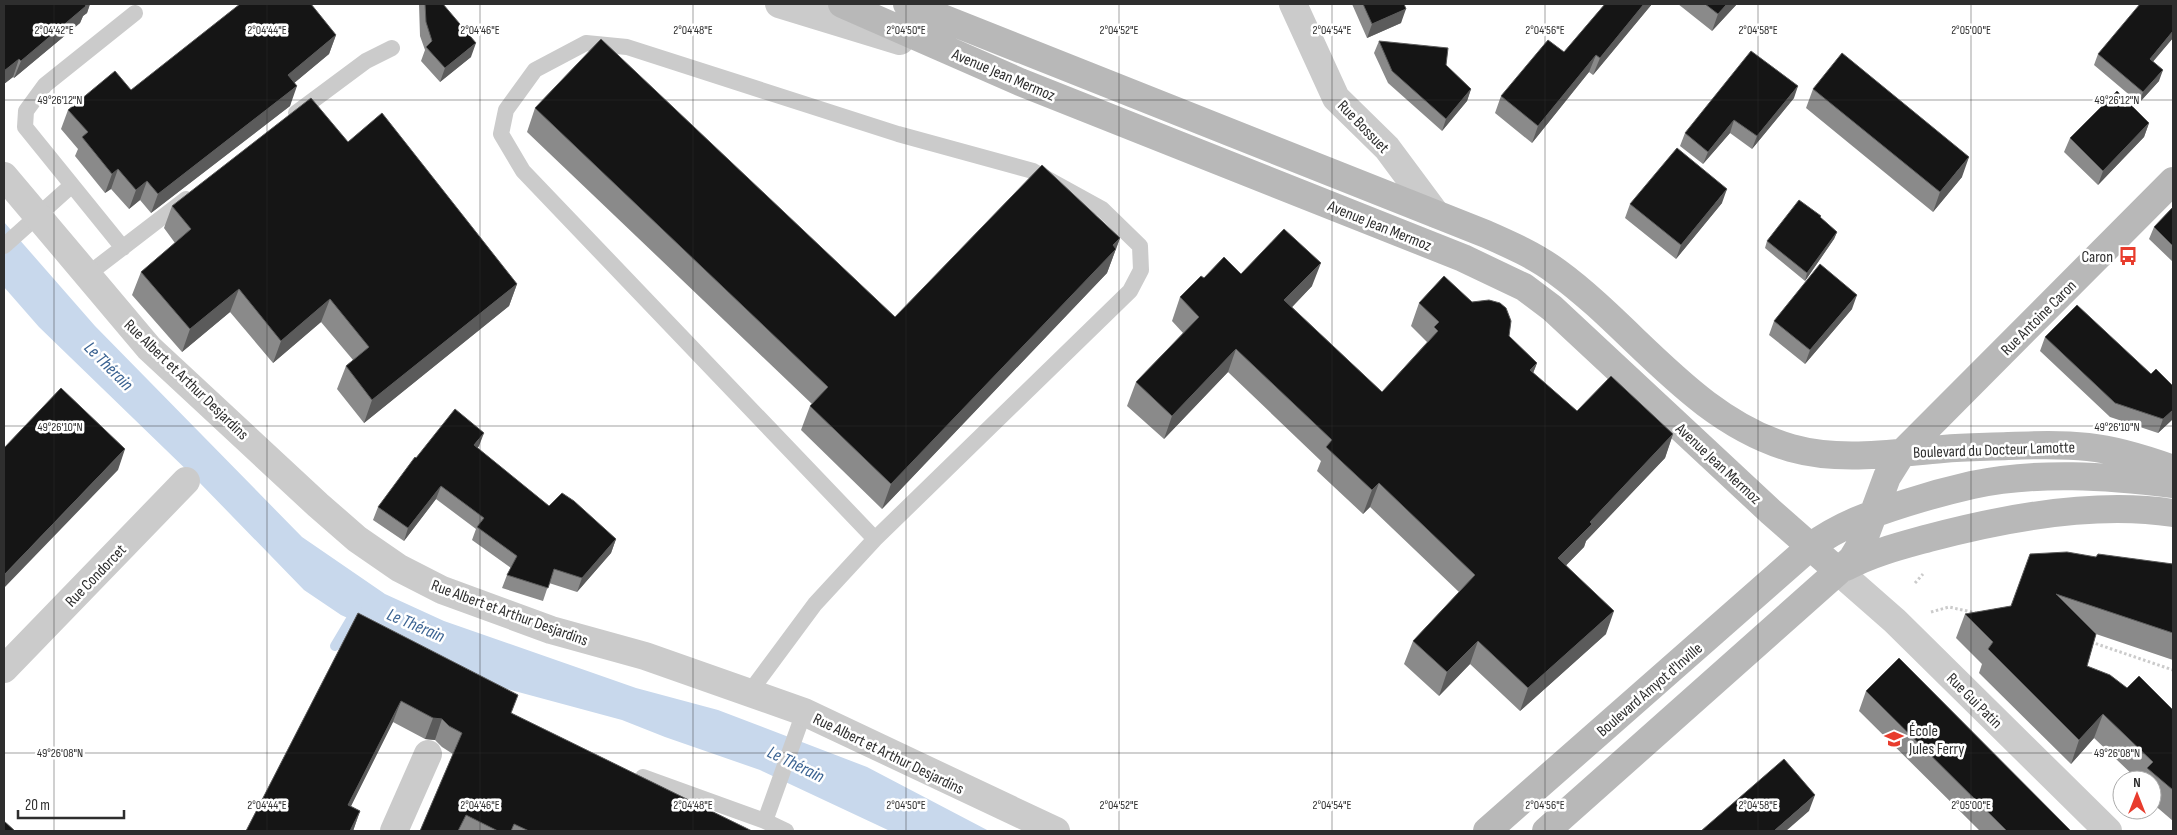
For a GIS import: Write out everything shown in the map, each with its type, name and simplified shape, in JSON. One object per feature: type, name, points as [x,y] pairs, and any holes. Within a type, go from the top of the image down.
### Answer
[{"type":"main road","name":"Avenue Jean Mermoz","points":[[842,4],[1020,82],[1464,258],[1524,287],[1552,308],[1838,572]]},
{"type":"main road","name":"Avenue Jean Mermoz","points":[[907,4],[1507,243],[1558,272],[1684,385],[1714,409],[1746,430],[1790,448],[1822,455],[1859,456],[1902,453]]},
{"type":"main road","name":"Rue Antoine Caron","points":[[1838,572],[1858,550],[1887,477],[1902,453],[2173,181]]},
{"type":"main road","name":"Boulevard du Docteur Lamotte","points":[[1902,453],[1954,448],[2051,444],[2111,451],[2173,469]]},
{"type":"main road","name":"Boulevard du Docteur Lamotte","points":[[1810,547],[1838,528],[1873,513],[1959,488],[2024,479],[2085,476],[2114,477],[2173,484]]},
{"type":"main road","points":[[1546,831],[1838,572],[1872,554],[1976,527],[2044,515],[2109,510],[2173,513]]},
{"type":"main road","name":"Boulevard Amyot d'Inville","points":[[1487,831],[1810,547]]},
{"type":"street","points":[[779,4],[872,31],[1020,82]]},
{"type":"street","name":"Rue Bossuet","points":[[1293,4],[1336,98],[1400,164],[1436,214]]},
{"type":"street","name":"Rue Albert et Arthur Desjardins","points":[[4,176],[29,223],[87,275],[149,348],[318,505],[357,539],[393,564],[442,590],[551,630],[645,656],[749,692],[800,722],[849,735],[1056,831]]},
{"type":"street","name":"Rue Condorcet","points":[[4,669],[186,481]]},
{"type":"street","name":"Rue Gui Patin","points":[[1838,572],[1895,621],[2108,831]]},
{"type":"street","points":[[394,831],[428,754]]},
{"type":"lane","points":[[123,248],[25,127],[26,111],[45,85],[134,13]]},
{"type":"lane","points":[[749,692],[815,604],[875,539],[1130,291],[1141,270],[1140,246],[1102,209],[1033,171],[898,134],[627,47],[586,43],[536,70],[506,110],[501,134],[523,171],[875,539]]},
{"type":"lane","points":[[284,122],[352,71],[392,48]]},
{"type":"lane","points":[[4,246],[72,185]]},
{"type":"lane","points":[[87,275],[200,188]]},
{"type":"lane","points":[[765,821],[800,722]]},
{"type":"lane","points":[[643,777],[765,821],[786,831]]},
{"type":"path","points":[[1895,621],[1950,607],[1977,614]]},
{"type":"path","points":[[2086,640],[2173,670]]},
{"type":"water","name":"Le Thérain","points":[[4,222],[95,326],[302,537],[385,594],[444,621],[636,688],[718,710],[867,767],[989,831],[890,831],[760,770],[622,720],[500,687],[341,615],[304,590],[197,480],[39,327],[4,287]]},
{"type":"building","points":[[4,4],[85,4],[86,6],[21,61],[19,59],[4,71]]},
{"type":"building","points":[[240,4],[311,4],[336,35],[288,75],[297,86],[158,194],[147,181],[136,190],[118,169],[112,174],[82,137],[88,132],[68,110],[115,71],[131,90]]},
{"type":"building","points":[[425,4],[443,4],[476,43],[445,68],[426,47],[432,41],[426,22]]},
{"type":"building","points":[[1363,4],[1404,4],[1406,9],[1372,24]]},
{"type":"building","points":[[1605,4],[1644,4],[1600,58],[1596,55],[1538,126],[1501,96],[1548,40],[1564,52]]},
{"type":"building","points":[[1705,4],[1727,4],[1718,14]]},
{"type":"building","points":[[2140,4],[2173,4],[2173,31],[2150,59],[2163,70],[2143,92],[2098,54]]},
{"type":"building","points":[[601,39],[895,317],[1042,165],[1120,238],[1113,245],[1116,249],[891,484],[810,406],[828,387],[535,108]]},
{"type":"building","points":[[1379,41],[1448,48],[1446,65],[1471,89],[1446,119],[1392,71]]},
{"type":"building","points":[[1751,51],[1798,86],[1757,136],[1734,120],[1708,152],[1685,133]]},
{"type":"building","points":[[1842,53],[1969,157],[1940,192],[1813,89]]},
{"type":"building","points":[[2117,91],[2149,123],[2103,171],[2070,138]]},
{"type":"building","points":[[311,98],[348,142],[382,113],[517,284],[372,400],[346,366],[369,347],[330,299],[281,341],[239,289],[190,329],[141,272],[191,229],[172,206]]},
{"type":"building","points":[[1677,148],[1727,189],[1681,245],[1630,204]]},
{"type":"building","points":[[1799,200],[1821,216],[1837,232],[1807,273],[1767,241]]},
{"type":"building","points":[[2173,207],[2173,246],[2154,227]]},
{"type":"building","points":[[1284,229],[1321,263],[1284,300],[1382,392],[1438,331],[1434,327],[1439,322],[1419,303],[1444,276],[1472,302],[1489,300],[1500,303],[1506,308],[1511,321],[1509,336],[1537,363],[1530,370],[1577,411],[1611,376],[1673,434],[1590,522],[1592,524],[1558,558],[1614,611],[1528,688],[1478,641],[1447,672],[1413,641],[1475,575],[1379,483],[1372,490],[1326,447],[1332,440],[1236,349],[1172,416],[1136,382],[1199,317],[1180,297],[1201,276],[1204,278],[1224,257],[1241,274]]},
{"type":"building","points":[[1820,264],[1857,295],[1810,350],[1774,321]]},
{"type":"building","points":[[2077,305],[2151,374],[2156,369],[2173,386],[2173,410],[2163,419],[2115,403],[2045,337]]},
{"type":"building","points":[[61,388],[125,449],[4,575],[4,448]]},
{"type":"building","points":[[455,409],[484,433],[474,445],[549,506],[562,493],[574,501],[616,539],[582,578],[554,569],[548,588],[507,575],[517,556],[477,527],[484,518],[441,486],[408,528],[378,507],[415,457]]},
{"type":"building","points":[[2067,552],[2096,557],[2098,554],[2173,564],[2173,633],[2056,594],[2096,634],[2087,666],[2110,675],[2127,688],[2139,676],[2173,710],[2173,790],[2162,781],[2162,770],[2149,770],[2147,768],[2153,762],[2103,714],[2079,740],[1988,649],[1993,642],[1965,614],[2011,606],[2030,554]]},
{"type":"building","points":[[358,613],[518,695],[511,713],[752,831],[529,831],[514,824],[511,831],[498,831],[466,815],[458,831],[420,831],[462,733],[449,726],[442,719],[433,718],[401,701],[348,805],[360,811],[350,831],[246,831]]},
{"type":"building","points":[[1899,658],[2071,831],[2007,831],[1866,691]]},
{"type":"building","points":[[1784,759],[1815,795],[1774,831],[1701,831]]},
{"type":"building","points":[[4,821],[15,831],[4,831]]},
{"type":"waterway","points":[[335,646],[357,609]]},
{"type":"place","name":"Caron","points":[[2128,256]]},
{"type":"place","name":"École Jules Ferry","points":[[1894,739]]}]
